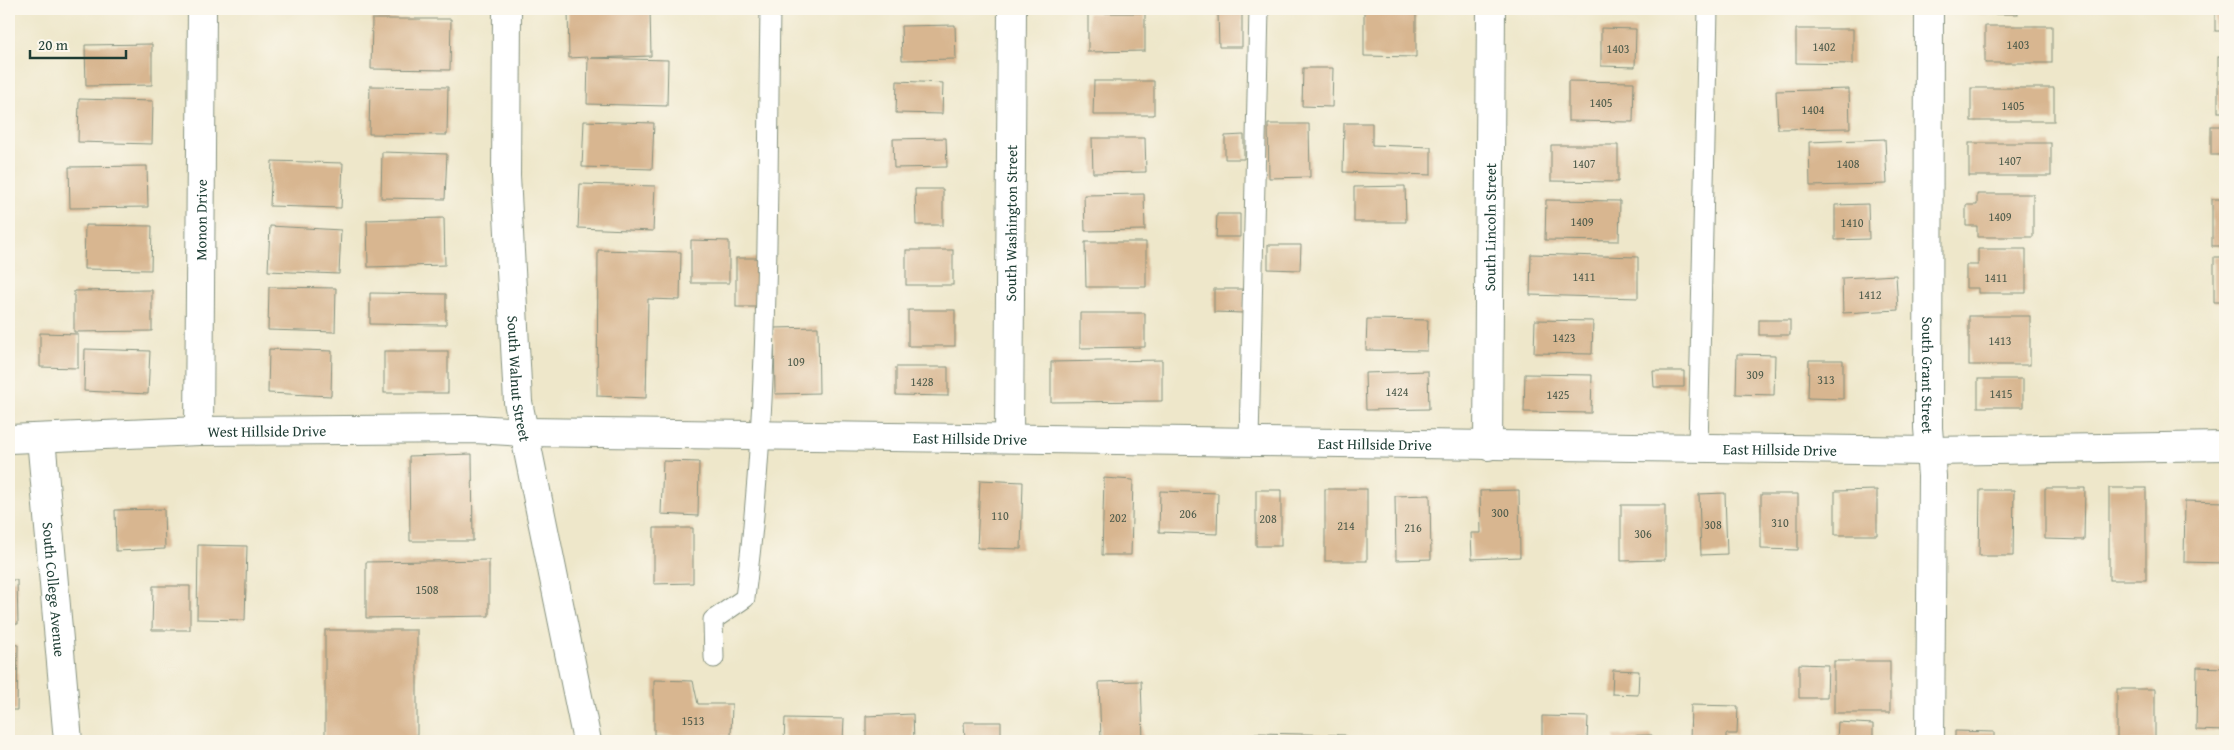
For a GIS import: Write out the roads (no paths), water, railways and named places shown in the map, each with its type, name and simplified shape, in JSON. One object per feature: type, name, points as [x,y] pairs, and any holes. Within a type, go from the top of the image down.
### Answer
[{"type":"street","name":"Monon Drive","points":[[199,432],[202,9]]},
{"type":"street","name":"South Walnut Street","points":[[507,9],[506,176],[518,402],[587,741]]},
{"type":"street","name":"South Washington Street","points":[[1010,438],[1012,9]]},
{"type":"street","name":"South Lincoln Street","points":[[1488,446],[1491,9]]},
{"type":"street","name":"South Grant Street","points":[[1929,9],[1930,451],[1932,476],[1930,741]]},
{"type":"street","name":"West Hillside Drive","points":[[9,439],[199,432],[475,429],[524,432]]},
{"type":"street","name":"East Hillside Drive","points":[[524,432],[1249,440],[1488,446],[1930,451],[2225,446]]},
{"type":"street","name":"South College Avenue","points":[[41,438],[68,741]]},
{"type":"lane","points":[[714,658],[713,620],[745,598],[752,540],[760,436],[770,9]]},
{"type":"lane","points":[[1249,440],[1259,9]]},
{"type":"lane","points":[[1698,448],[1708,9]]}]
